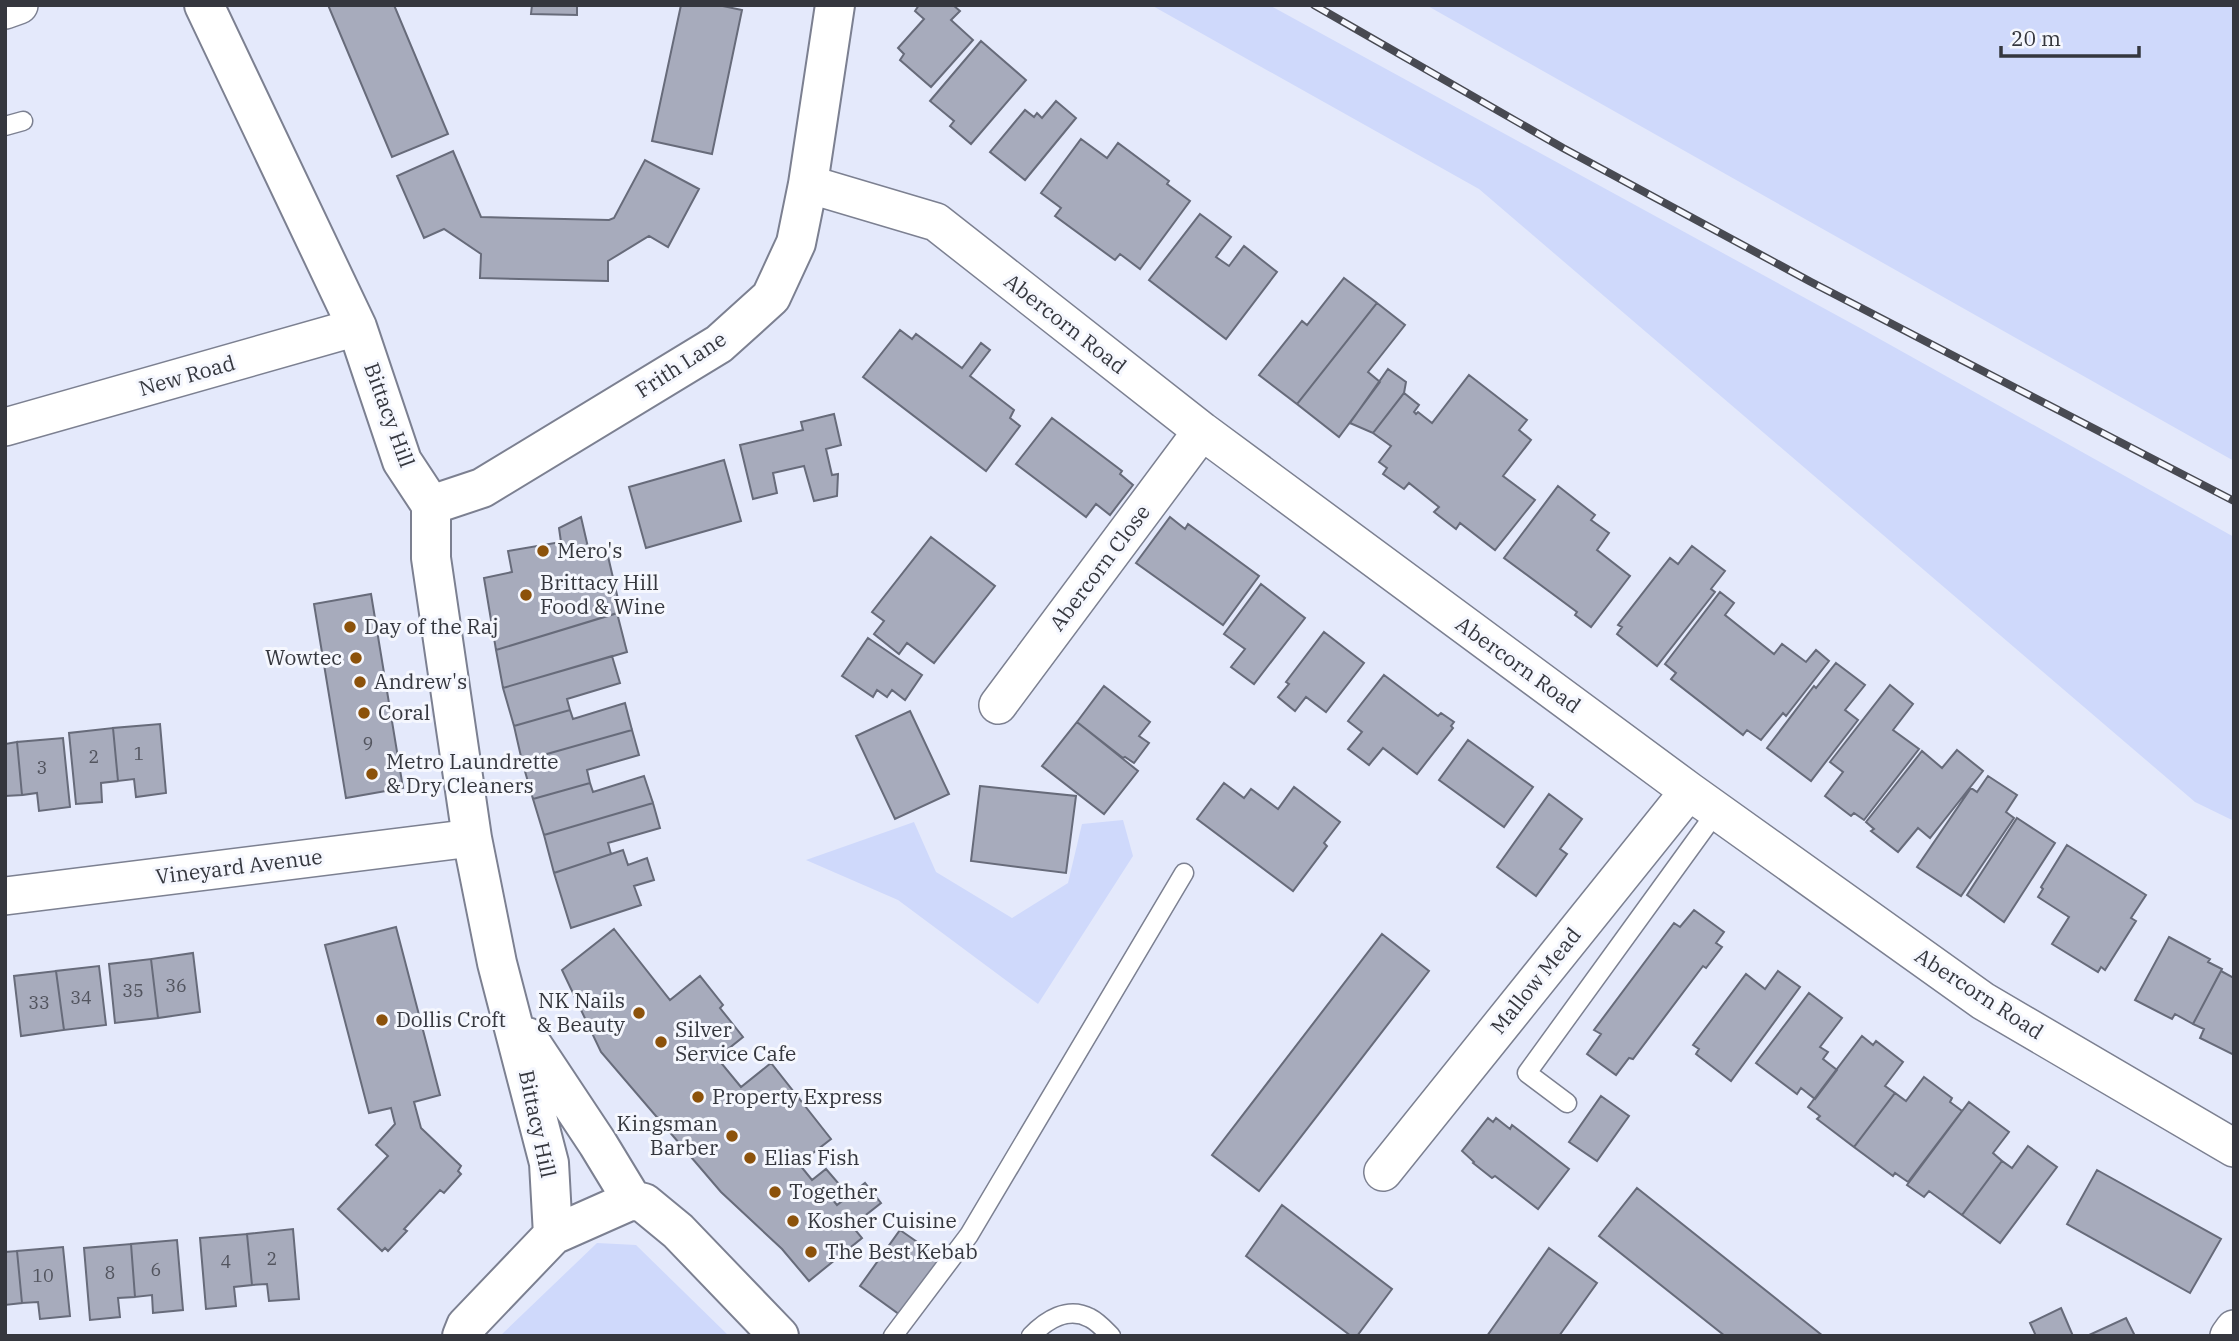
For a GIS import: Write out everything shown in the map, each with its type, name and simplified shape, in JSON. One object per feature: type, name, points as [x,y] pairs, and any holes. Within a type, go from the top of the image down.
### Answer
[{"type":"main road","name":"Bittacy Hill","points":[[204,5],[357,327],[402,461],[431,505],[432,558],[472,838],[497,962],[549,1163],[552,1235]]},
{"type":"main road","name":"Frith Lane","points":[[431,505],[482,488],[719,344],[771,297],[796,243],[808,184],[835,5]]},
{"type":"main road","name":"Bittacy Hill","points":[[512,1015],[632,1200]]},
{"type":"main road","points":[[462,1336],[466,1326],[552,1235],[632,1200],[644,1203],[678,1231],[779,1336]]},
{"type":"street","points":[[5,10],[19,5]]},
{"type":"street","name":"Abercorn Road","points":[[808,184],[936,222],[1202,431],[1703,801],[1983,1001],[2234,1148]]},
{"type":"street","name":"New Road","points":[[11,425],[357,327]]},
{"type":"street","name":"Abercorn Close","points":[[998,705],[1202,431]]},
{"type":"street","name":"Mallow Mead","points":[[1384,1172],[1703,801]]},
{"type":"street","name":"Vineyard Avenue","points":[[5,896],[472,838]]},
{"type":"street","points":[[2229,1336],[2234,1329]]},
{"type":"lane","points":[[1567,1103],[1527,1073],[1703,801]]},
{"type":"lane","points":[[893,1336],[969,1236],[1184,873]]},
{"type":"lane","points":[[1031,1336],[1044,1322],[1068,1313],[1090,1317],[1111,1336]]},
{"type":"shaded area","points":[[1151,5],[1269,5],[1860,328],[2234,537],[2234,821],[2195,802],[1479,189]]},
{"type":"shaded area","points":[[1426,5],[2234,5],[2234,461]]},
{"type":"shaded area","points":[[1123,820],[1133,856],[1038,1004],[898,900],[806,860],[914,822],[936,872],[1012,918],[1068,883],[1082,824]]},
{"type":"shaded area","points":[[597,1243],[636,1245],[729,1336],[500,1336]]},
{"type":"building","points":[[328,5],[394,5],[448,134],[392,157]]},
{"type":"building","points":[[532,5],[577,5],[577,15],[531,14]]},
{"type":"building","points":[[681,5],[718,5],[742,10],[712,154],[652,141]]},
{"type":"building","points":[[919,5],[953,5],[960,11],[951,20],[973,40],[931,87],[900,60],[904,54],[898,48],[924,19],[915,11]]},
{"type":"building","points":[[981,41],[1026,80],[971,144],[950,126],[954,121],[930,101]]},
{"type":"building","points":[[1056,101],[1076,118],[1025,180],[990,152],[1025,110],[1034,117],[1037,113],[1042,118]]},
{"type":"building","points":[[1081,139],[1107,158],[1118,143],[1169,181],[1167,184],[1190,201],[1140,269],[1120,254],[1115,260],[1055,216],[1061,208],[1041,193]]},
{"type":"building","points":[[453,151],[481,217],[609,220],[614,218],[645,160],[699,189],[668,247],[649,236],[608,261],[608,281],[480,278],[481,254],[444,229],[424,238],[397,176]]},
{"type":"building","points":[[1200,214],[1231,237],[1216,257],[1229,266],[1244,246],[1277,272],[1226,339],[1149,280]]},
{"type":"building","points":[[1344,278],[1377,303],[1297,404],[1259,375],[1302,321],[1307,325]]},
{"type":"building","points":[[1377,303],[1405,325],[1368,372],[1380,382],[1339,437],[1297,404]]},
{"type":"building","points":[[900,330],[912,339],[916,334],[962,368],[981,343],[990,350],[970,376],[1014,410],[1010,418],[1020,426],[986,471],[863,377]]},
{"type":"building","points":[[1388,369],[1406,382],[1404,393],[1373,433],[1350,423]]},
{"type":"building","points":[[1469,375],[1527,420],[1519,430],[1531,440],[1503,476],[1535,500],[1495,550],[1460,523],[1456,529],[1434,512],[1439,507],[1409,483],[1404,489],[1383,474],[1387,468],[1379,462],[1391,446],[1373,433],[1404,393],[1419,405],[1414,412],[1432,423]]},
{"type":"building","points":[[834,414],[841,445],[826,449],[832,475],[838,474],[837,496],[814,501],[804,466],[773,473],[777,493],[753,499],[740,445],[803,430],[801,422]]},
{"type":"building","points":[[1052,418],[1122,471],[1120,474],[1133,485],[1110,515],[1096,504],[1086,517],[1016,464]]},
{"type":"building","points":[[724,460],[741,521],[646,548],[629,487]]},
{"type":"building","points":[[1558,486],[1595,515],[1591,520],[1609,533],[1597,550],[1630,576],[1591,627],[1575,615],[1577,612],[1504,558]]},
{"type":"building","points":[[581,517],[590,556],[607,552],[621,612],[496,650],[484,578],[512,572],[508,551],[561,542],[559,528]]},
{"type":"building","points":[[1170,517],[1185,529],[1188,524],[1259,576],[1223,625],[1136,563]]},
{"type":"building","points":[[931,537],[995,586],[934,663],[907,643],[899,654],[874,634],[884,621],[872,612]]},
{"type":"building","points":[[1692,546],[1725,571],[1711,589],[1715,592],[1657,666],[1617,634],[1622,627],[1618,625],[1670,558],[1678,564]]},
{"type":"building","points":[[1261,584],[1305,618],[1254,684],[1231,667],[1245,649],[1224,634]]},
{"type":"building","points":[[1720,592],[1734,603],[1725,615],[1774,654],[1782,644],[1806,662],[1816,650],[1829,661],[1786,716],[1783,713],[1761,740],[1747,730],[1743,735],[1671,679],[1676,673],[1665,664]]},
{"type":"building","points":[[371,594],[403,788],[346,798],[314,604]]},
{"type":"building","points":[[617,613],[627,652],[503,688],[496,650]]},
{"type":"building","points":[[1324,632],[1364,663],[1326,712],[1306,697],[1295,711],[1278,697],[1289,684],[1286,682]]},
{"type":"building","points":[[868,638],[922,675],[905,700],[892,690],[887,697],[877,690],[873,697],[842,676]]},
{"type":"building","points":[[612,656],[620,683],[567,699],[570,710],[514,726],[503,688]]},
{"type":"building","points":[[1836,663],[1865,685],[1845,710],[1858,720],[1811,781],[1767,748],[1814,686],[1816,688]]},
{"type":"building","points":[[1384,675],[1438,716],[1441,713],[1454,722],[1451,726],[1453,728],[1417,774],[1383,748],[1369,765],[1348,749],[1362,732],[1348,721]]},
{"type":"building","points":[[1890,685],[1913,704],[1893,730],[1919,749],[1864,820],[1854,813],[1851,816],[1825,796],[1843,772],[1830,762]]},
{"type":"building","points":[[1104,686],[1150,722],[1139,736],[1149,743],[1134,763],[1123,758],[1077,722]]},
{"type":"building","points":[[625,703],[632,730],[522,761],[514,726],[570,710],[573,719]]},
{"type":"building","points":[[910,711],[949,794],[895,819],[856,736]]},
{"type":"building","points":[[1077,722],[1138,771],[1104,814],[1042,766]]},
{"type":"building","points":[[160,724],[166,793],[136,797],[134,779],[118,781],[113,728]]},
{"type":"building","points":[[113,728],[118,781],[101,783],[102,802],[76,804],[69,733]]},
{"type":"building","points":[[632,730],[639,755],[587,770],[590,783],[533,799],[522,761]]},
{"type":"building","points":[[63,738],[70,807],[39,811],[37,793],[22,795],[17,742]]},
{"type":"building","points":[[1468,740],[1533,787],[1504,827],[1439,780]]},
{"type":"building","points":[[17,742],[22,795],[5,796],[5,744]]},
{"type":"building","points":[[1957,750],[1983,771],[1930,838],[1918,828],[1898,852],[1871,831],[1874,829],[1866,822],[1922,751],[1942,768]]},
{"type":"building","points":[[644,776],[653,803],[544,835],[533,799],[590,783],[593,792]]},
{"type":"building","points":[[1988,776],[2017,795],[2006,812],[2014,818],[1961,896],[1917,867],[1971,788],[1977,792]]},
{"type":"building","points":[[1224,783],[1244,798],[1251,789],[1278,809],[1294,787],[1340,822],[1324,843],[1327,846],[1293,891],[1197,819]]},
{"type":"building","points":[[980,786],[1076,796],[1066,873],[971,861]]},
{"type":"building","points":[[1549,794],[1582,819],[1560,849],[1567,854],[1536,896],[1497,867]]},
{"type":"building","points":[[653,803],[660,828],[608,843],[611,854],[554,873],[544,835]]},
{"type":"building","points":[[2017,818],[2055,843],[2004,922],[1967,895]]},
{"type":"building","points":[[2067,845],[2146,895],[2131,918],[2136,921],[2105,970],[2101,967],[2098,972],[2052,944],[2069,917],[2038,897],[2043,889],[2041,887]]},
{"type":"building","points":[[623,850],[628,865],[647,858],[654,880],[634,886],[641,905],[571,928],[554,873]]},
{"type":"building","points":[[1694,910],[1724,932],[1716,943],[1722,947],[1706,968],[1703,966],[1633,1059],[1629,1058],[1616,1075],[1587,1054],[1601,1034],[1594,1030],[1674,923],[1680,927]]},
{"type":"building","name":"Dollis Croft","points":[[396,927],[440,1095],[414,1102],[421,1128],[461,1166],[458,1171],[461,1174],[444,1193],[440,1190],[388,1251],[385,1248],[382,1251],[338,1209],[388,1156],[376,1145],[395,1124],[391,1108],[369,1113],[325,945]]},
{"type":"building","points":[[614,929],[670,1000],[700,976],[743,1037],[717,1058],[741,1087],[771,1063],[831,1139],[799,1164],[812,1180],[826,1169],[839,1184],[827,1193],[837,1205],[865,1183],[881,1203],[852,1226],[862,1238],[809,1281],[782,1249],[721,1192],[601,1052],[562,970]]},
{"type":"building","points":[[1382,934],[1429,971],[1259,1191],[1212,1155]]},
{"type":"building","points":[[2169,937],[2210,959],[2208,962],[2222,969],[2193,1024],[2175,1014],[2172,1019],[2135,1000]]},
{"type":"building","points":[[193,953],[200,1012],[158,1018],[151,959]]},
{"type":"building","points":[[151,959],[158,1018],[115,1023],[109,964]]},
{"type":"building","points":[[99,966],[106,1025],[64,1030],[56,971]]},
{"type":"building","points":[[56,971],[64,1030],[21,1036],[14,976]]},
{"type":"building","points":[[1778,971],[1800,987],[1731,1081],[1696,1054],[1699,1049],[1693,1045],[1746,974],[1765,989]]},
{"type":"building","points":[[2221,971],[2234,978],[2234,1055],[2200,1038],[2204,1029],[2193,1024]]},
{"type":"building","points":[[1809,993],[1842,1018],[1820,1047],[1828,1052],[1823,1059],[1837,1070],[1815,1099],[1801,1088],[1797,1094],[1756,1063]]},
{"type":"building","points":[[1862,1036],[1873,1045],[1876,1041],[1903,1062],[1885,1086],[1895,1093],[1854,1147],[1817,1119],[1820,1116],[1808,1107]]},
{"type":"building","points":[[1924,1077],[1952,1098],[1950,1102],[1962,1111],[1908,1182],[1895,1173],[1893,1176],[1854,1147],[1895,1093],[1906,1101]]},
{"type":"building","points":[[1601,1096],[1629,1116],[1597,1161],[1569,1142]]},
{"type":"building","points":[[1969,1102],[2009,1132],[1993,1153],[2002,1161],[1962,1215],[1929,1191],[1924,1197],[1907,1185]]},
{"type":"building","points":[[1488,1118],[1493,1122],[1496,1118],[1510,1129],[1512,1125],[1569,1169],[1538,1209],[1495,1176],[1492,1178],[1462,1151]]},
{"type":"building","points":[[2028,1146],[2057,1167],[2000,1243],[1962,1215],[2002,1161],[2012,1168]]},
{"type":"building","points":[[2097,1170],[2221,1239],[2190,1293],[2067,1224]]},
{"type":"building","points":[[1637,1188],[1823,1336],[1725,1336],[1599,1236]]},
{"type":"building","points":[[1282,1205],[1392,1289],[1357,1336],[1351,1336],[1246,1256]]},
{"type":"building","points":[[293,1229],[299,1299],[269,1301],[267,1284],[252,1285],[247,1234]]},
{"type":"building","points":[[900,1230],[943,1260],[903,1317],[860,1286]]},
{"type":"building","points":[[247,1234],[252,1285],[234,1287],[236,1306],[206,1309],[200,1238]]},
{"type":"building","points":[[177,1240],[183,1310],[153,1313],[152,1295],[135,1297],[131,1244]]},
{"type":"building","points":[[131,1244],[135,1297],[118,1298],[120,1317],[90,1320],[84,1248]]},
{"type":"building","points":[[63,1247],[70,1316],[40,1319],[38,1302],[22,1303],[17,1251]]},
{"type":"building","points":[[1549,1248],[1597,1283],[1559,1336],[1487,1336]]},
{"type":"building","points":[[17,1251],[22,1303],[5,1305],[5,1252]]},
{"type":"building","points":[[2061,1308],[2073,1336],[2036,1336],[2030,1323]]},
{"type":"building","points":[[2126,1318],[2135,1336],[2087,1336]]},
{"type":"railway","points":[[1314,5],[1563,148],[1811,282],[2234,501]]},
{"type":"place","name":"Mero's","points":[[543,551]]},
{"type":"place","name":"Brittacy Hill Food & Wine","points":[[526,595]]},
{"type":"place","name":"Day of the Raj","points":[[350,627]]},
{"type":"place","name":"Wowtec","points":[[356,658]]},
{"type":"place","name":"Andrew's","points":[[360,682]]},
{"type":"place","name":"Coral","points":[[364,713]]},
{"type":"place","name":"Metro Laundrette & Dry Cleaners","points":[[372,774]]},
{"type":"place","name":"NK Nails & Beauty","points":[[639,1013]]},
{"type":"place","name":"Dollis Croft","points":[[382,1020]]},
{"type":"place","name":"Silver Service Cafe","points":[[661,1042]]},
{"type":"place","name":"Property Express","points":[[698,1097]]},
{"type":"place","name":"Kingsman Barber","points":[[732,1136]]},
{"type":"place","name":"Elias Fish","points":[[750,1158]]},
{"type":"place","name":"Together","points":[[775,1192]]},
{"type":"place","name":"Kosher Cuisine","points":[[793,1221]]},
{"type":"place","name":"The Best Kebab","points":[[811,1252]]}]
